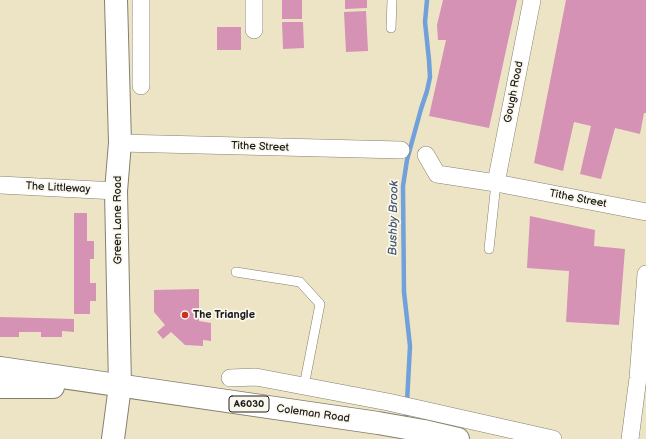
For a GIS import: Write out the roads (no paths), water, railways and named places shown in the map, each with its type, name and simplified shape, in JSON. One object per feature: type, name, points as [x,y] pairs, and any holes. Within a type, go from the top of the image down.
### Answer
[{"type":"main road","name":"Green Lane Road","points":[[113,439],[120,386],[116,191],[120,143],[116,1]]},
{"type":"main road","name":"Coleman Road","points":[[0,368],[378,423],[427,421],[458,439]]},
{"type":"main road","name":"Coleman Road","points":[[0,387],[120,386]]},
{"type":"street","points":[[254,0],[254,30]]},
{"type":"street","name":"Gough Road","points":[[496,183],[532,0]]},
{"type":"street","points":[[116,1],[141,1],[142,86]]},
{"type":"street","name":"Tithe Street","points":[[120,143],[401,150]]},
{"type":"street","name":"Tithe Street","points":[[426,155],[437,174],[496,183],[646,212]]},
{"type":"street","name":"The Littleway","points":[[0,185],[116,191]]},
{"type":"street","points":[[630,439],[642,379],[646,274]]},
{"type":"street","points":[[230,378],[256,378],[304,386],[388,402],[427,421],[553,439]]},
{"type":"lane","points":[[391,28],[392,0]]},
{"type":"lane","points":[[489,249],[496,183]]},
{"type":"lane","points":[[236,272],[300,282],[320,304],[304,386]]},
{"type":"waterway","name":"Bushby Brook","points":[[406,421],[410,346],[404,292],[403,186],[407,160],[430,77],[425,22],[427,0]]},
{"type":"place","name":"The Triangle","points":[[185,315]]}]
